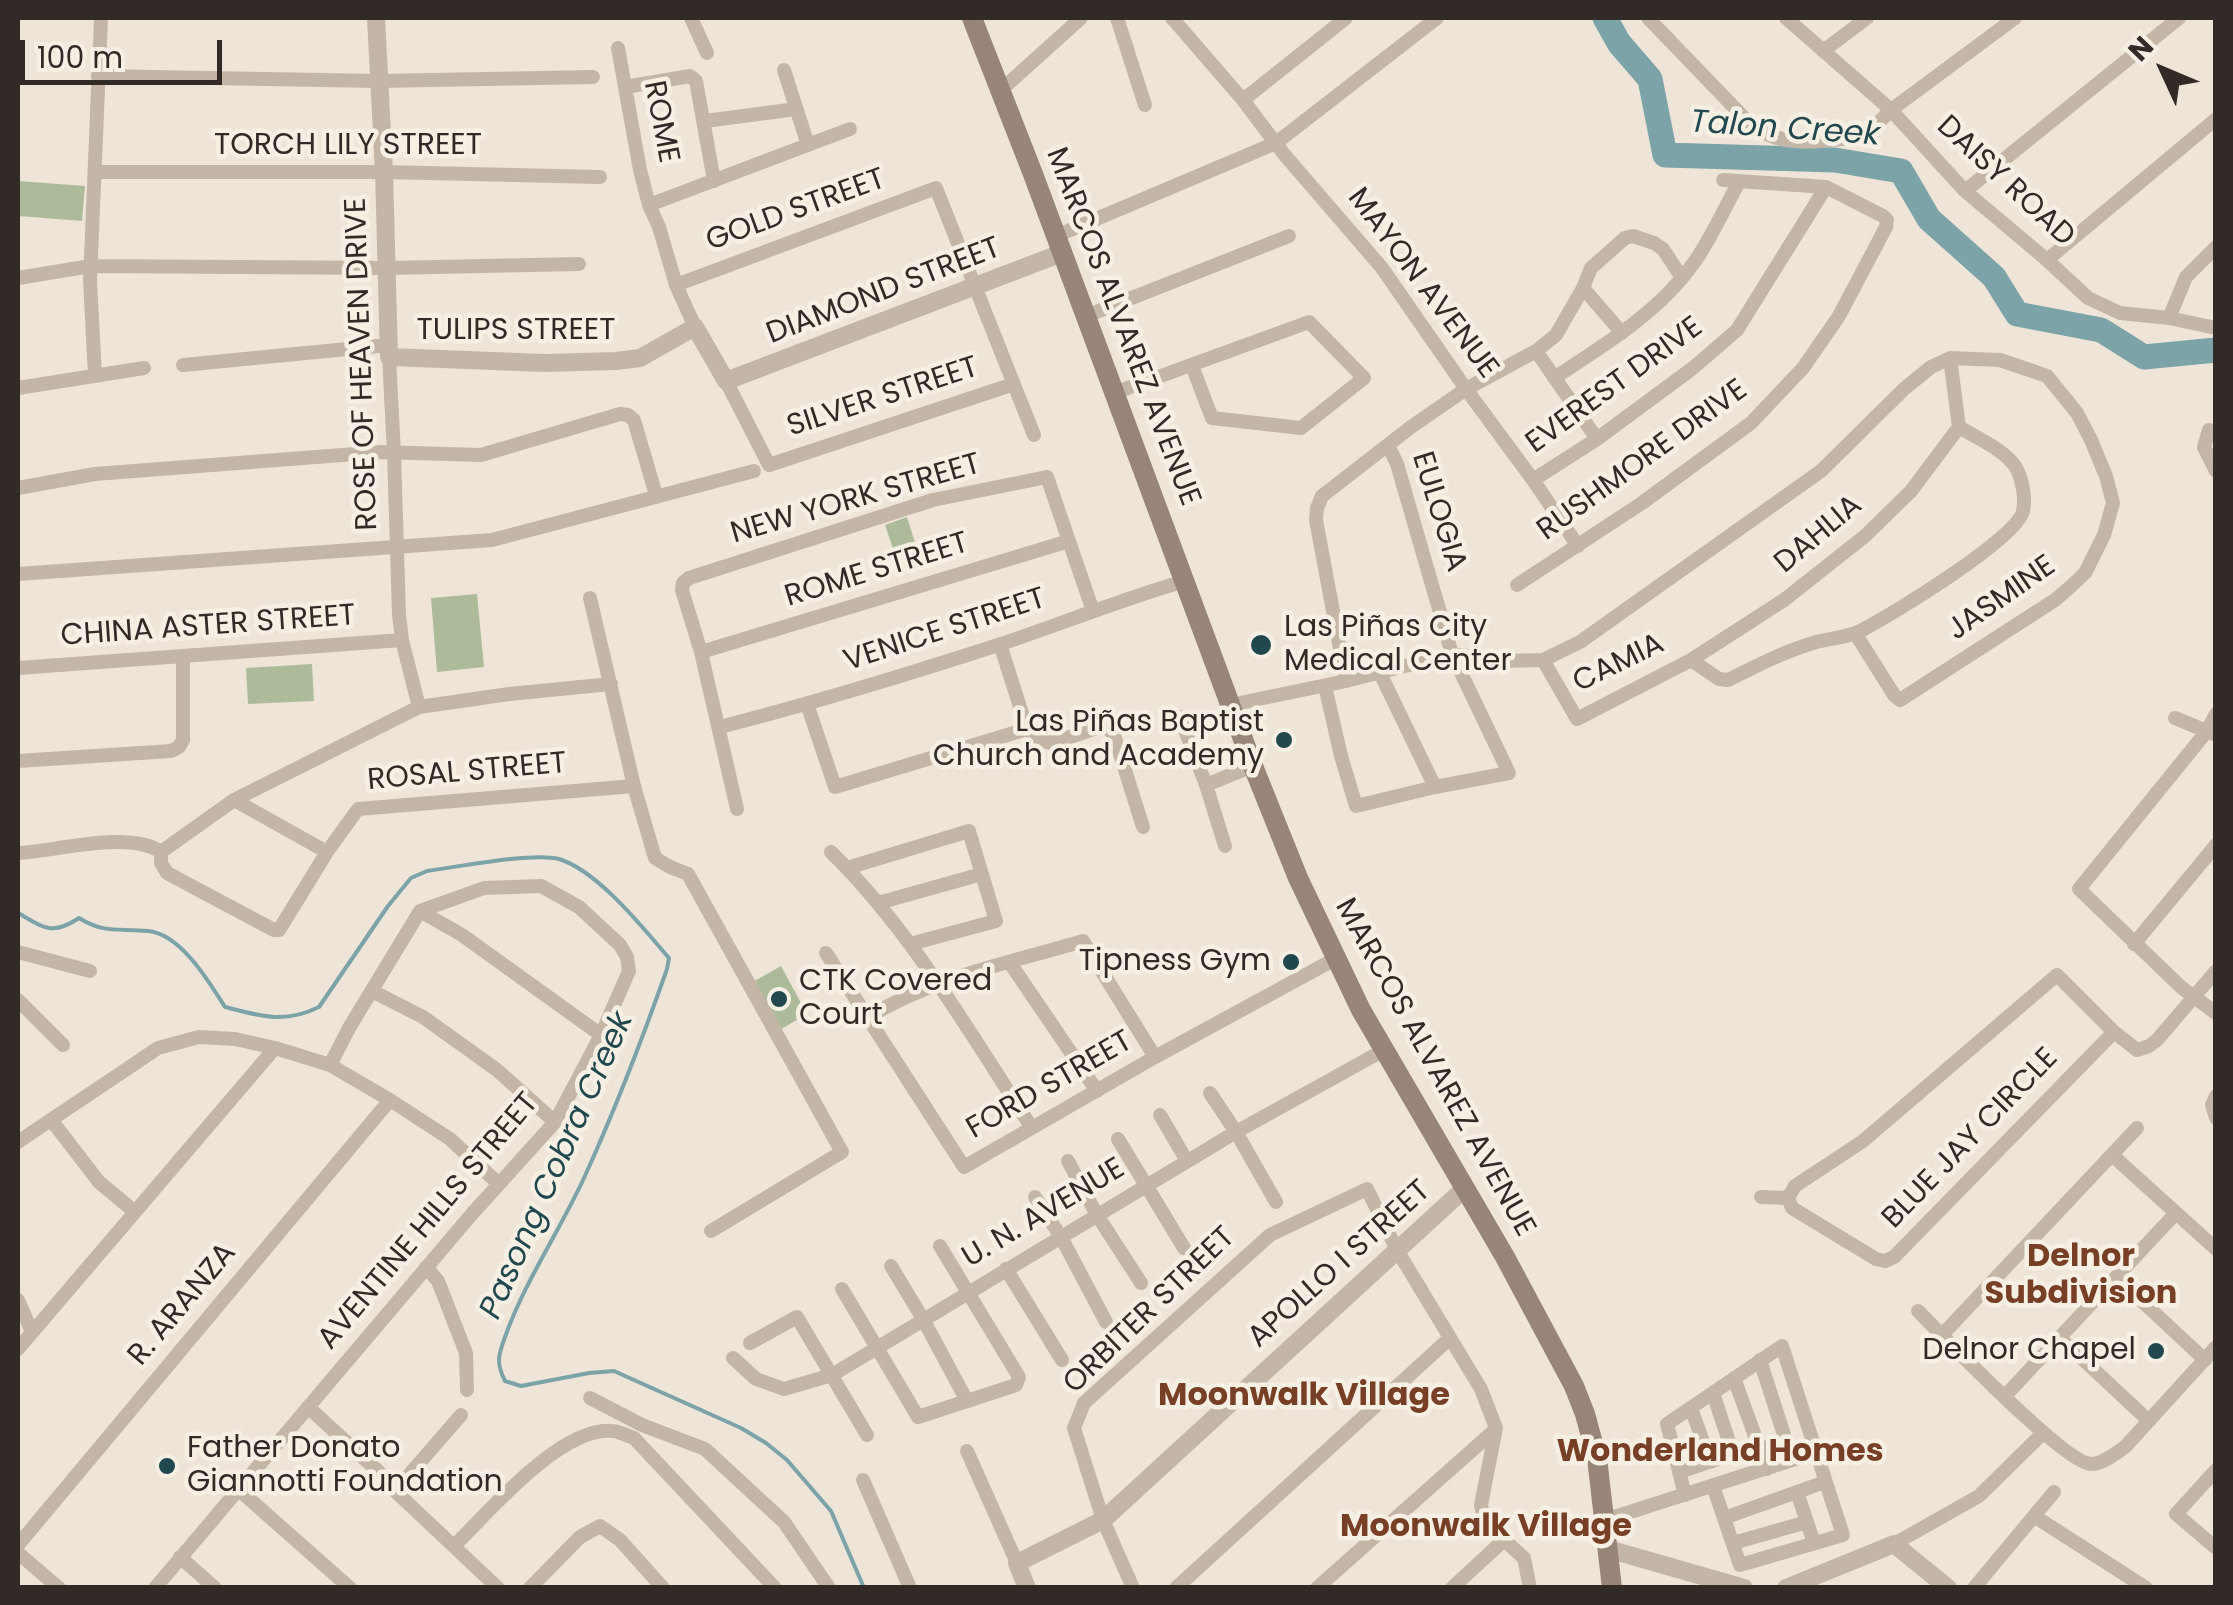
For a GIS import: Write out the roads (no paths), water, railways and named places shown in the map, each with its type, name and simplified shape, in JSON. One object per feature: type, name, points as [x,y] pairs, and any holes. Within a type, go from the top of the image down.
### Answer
[{"type":"main road","name":"MARCOS ALVAREZ AVENUE","points":[[972,18],[1298,878],[1335,959],[1505,1256],[1586,1414],[1597,1458],[1612,1588]]},
{"type":"street","points":[[95,376],[90,266],[101,18]]},
{"type":"street","name":"ROSE OF HEAVEN DRIVE","points":[[376,18],[396,548],[402,640],[418,707]]},
{"type":"street","points":[[690,18],[708,54]]},
{"type":"street","points":[[1000,92],[1082,18]]},
{"type":"street","points":[[1117,18],[1145,105]]},
{"type":"street","name":"MAYON AVENUE","points":[[1172,18],[1382,268],[1578,546]]},
{"type":"street","points":[[1243,100],[1346,18]]},
{"type":"street","points":[[1059,245],[1276,143],[1437,18]]},
{"type":"street","points":[[1648,18],[1753,127],[1768,136],[1792,142],[1864,137],[1890,110],[2015,18]]},
{"type":"street","name":"DAISY ROAD","points":[[1786,18],[1890,110],[1966,191],[2088,298],[2120,313],[2216,328]]},
{"type":"street","points":[[1823,51],[1867,18]]},
{"type":"street","points":[[1966,191],[2180,18]]},
{"type":"street","name":"ROME","points":[[618,48],[649,205],[676,286],[695,328]]},
{"type":"street","points":[[784,70],[808,145]]},
{"type":"street","points":[[98,76],[378,81],[593,77]]},
{"type":"street","points":[[625,87],[690,76],[696,81],[714,181]]},
{"type":"street","points":[[704,121],[796,110]]},
{"type":"street","points":[[2047,260],[2216,119]]},
{"type":"street","points":[[649,205],[850,129]]},
{"type":"street","name":"TORCH LILY STREET","points":[[94,172],[600,177]]},
{"type":"street","points":[[1554,378],[1622,333],[1682,278],[1696,260],[1731,181],[1826,187]]},
{"type":"street","name":"RUSHMORE DRIVE","points":[[1517,585],[1642,503],[1751,423],[1803,368],[1839,316],[1887,220],[1826,187]]},
{"type":"street","name":"EVEREST DRIVE","points":[[1533,480],[1597,440],[1738,330],[1826,187]]},
{"type":"street","name":"GOLD STREET","points":[[676,286],[936,188],[976,287]]},
{"type":"street","points":[[1086,316],[1290,236]]},
{"type":"street","points":[[1597,440],[1536,351],[1556,335],[1591,268],[1618,242],[1633,236],[1662,249],[1682,278]]},
{"type":"street","name":"DIAMOND STREET","points":[[726,381],[976,287],[1059,245]]},
{"type":"street","points":[[2168,318],[2186,278],[2216,247]]},
{"type":"street","points":[[18,278],[90,266],[387,268],[578,264]]},
{"type":"street","points":[[976,287],[1034,435]]},
{"type":"street","points":[[1583,288],[1622,333]]},
{"type":"street","points":[[1114,394],[1309,322],[1364,378],[1301,428],[1212,418],[1192,366]]},
{"type":"street","points":[[695,328],[726,381],[762,468]]},
{"type":"street","name":"TULIPS STREET","points":[[183,364],[388,351],[544,363],[616,361],[640,358],[695,328]]},
{"type":"street","name":"EULOGIA","points":[[1346,681],[1316,520],[1322,496],[1466,390],[1536,351]]},
{"type":"street","points":[[1230,705],[1452,654],[1500,661],[1542,660],[1580,642],[1821,471],[1904,389],[1950,358],[1959,426],[2007,457],[2017,469],[2023,513],[2009,532],[1961,569],[1855,633],[1782,653],[1728,680],[1719,679],[1691,660]]},
{"type":"street","name":"JASMINE","points":[[1855,633],[1894,695],[1900,700],[1906,698],[2069,588],[2085,573],[2104,535],[2113,503],[2106,476],[2077,414],[2047,376],[2000,360],[1950,358]]},
{"type":"street","points":[[18,388],[144,368]]},
{"type":"street","name":"SILVER STREET","points":[[18,574],[492,540],[762,468],[1014,384]]},
{"type":"street","points":[[18,488],[95,474],[362,453],[482,455],[620,414],[634,420],[656,495]]},
{"type":"street","name":"DAHLIA","points":[[1691,660],[1784,600],[1865,536],[1911,491],[1959,426]]},
{"type":"street","points":[[2209,430],[2204,447],[2216,471]]},
{"type":"street","name":"EULOGIA","points":[[1388,445],[1397,464],[1452,654],[1510,773],[1435,788]]},
{"type":"street","name":"NEW YORK STREET","points":[[702,652],[682,590],[689,578],[933,500],[1047,477],[1069,541]]},
{"type":"street","points":[[1069,541],[1093,610]]},
{"type":"street","name":"ROME STREET","points":[[702,652],[1069,541]]},
{"type":"street","name":"VENICE STREET","points":[[720,727],[1000,644],[1186,580]]},
{"type":"street","points":[[590,598],[655,858],[688,874],[842,1152],[711,1232]]},
{"type":"street","name":"CHINA ASTER STREET","points":[[18,668],[402,640]]},
{"type":"street","points":[[1000,644],[1027,729],[1041,741],[1052,743],[1100,727],[1114,735],[1144,827]]},
{"type":"street","points":[[702,652],[737,810]]},
{"type":"street","points":[[18,761],[179,747],[183,740],[184,657]]},
{"type":"street","name":"CAMIA","points":[[1542,660],[1577,719],[1691,660]]},
{"type":"street","points":[[1325,686],[1356,806],[1435,788],[1380,673]]},
{"type":"street","points":[[18,853],[121,842],[153,846],[162,852],[234,800],[418,707],[611,684]]},
{"type":"street","points":[[807,704],[835,787],[1027,729]]},
{"type":"street","points":[[2216,714],[2211,733],[2079,889],[2182,988],[2216,1013]]},
{"type":"street","points":[[1180,717],[1226,846]]},
{"type":"street","points":[[2174,718],[2211,733]]},
{"type":"street","points":[[1206,786],[1253,766]]},
{"type":"street","name":"ROSAL STREET","points":[[162,852],[161,863],[168,872],[279,930],[326,852],[358,809],[634,786]]},
{"type":"street","points":[[234,800],[326,852]]},
{"type":"street","points":[[847,868],[968,831],[996,921],[910,944]]},
{"type":"street","points":[[2134,944],[2216,845]]},
{"type":"street","points":[[831,852],[910,944],[1032,1128]]},
{"type":"street","points":[[878,903],[982,874]]},
{"type":"street","name":"AVENTINE HILLS STREET","points":[[155,1588],[555,1122],[601,1035],[629,971],[620,944],[579,906],[541,886],[484,888],[420,911]]},
{"type":"street","points":[[330,1065],[420,911],[462,934],[601,1035]]},
{"type":"street","points":[[867,1018],[896,1000],[937,983],[1083,941],[1156,1058]]},
{"type":"street","points":[[18,952],[90,971]]},
{"type":"street","name":"FORD STREET","points":[[826,953],[964,1167],[1335,959]]},
{"type":"street","points":[[1010,962],[1097,1091]]},
{"type":"street","points":[[2114,1032],[2137,1050],[2149,1046],[2216,971]]},
{"type":"street","name":"BLUE JAY CIRCLE","points":[[2057,975],[2114,1032],[1894,1257],[1876,1259],[1792,1208],[1788,1198],[1795,1186],[1863,1141],[2057,975]]},
{"type":"street","points":[[372,990],[424,1017],[496,1070],[555,1122]]},
{"type":"street","points":[[18,1000],[63,1045]]},
{"type":"street","points":[[18,1142],[158,1048],[199,1037],[234,1039],[330,1065],[450,1139],[498,1184]]},
{"type":"street","points":[[18,1349],[275,1048]]},
{"type":"street","name":"U. N. AVENUE","points":[[733,1358],[756,1379],[784,1389],[832,1375],[1187,1160],[1384,1050]]},
{"type":"street","points":[[1210,1094],[1276,1202]]},
{"type":"street","points":[[2216,1096],[2212,1105],[2216,1118]]},
{"type":"street","name":"R. ARANZA","points":[[18,1546],[390,1100]]},
{"type":"street","points":[[1160,1114],[1187,1160]]},
{"type":"street","points":[[52,1121],[99,1182],[135,1212]]},
{"type":"street","points":[[1942,1335],[2137,1128]]},
{"type":"street","points":[[1118,1139],[1184,1248]]},
{"type":"street","points":[[2112,1155],[2216,1249]]},
{"type":"street","points":[[1068,1161],[1141,1283]]},
{"type":"street","name":"ORBITER STREET","points":[[1133,1588],[1104,1520],[1074,1428],[1084,1403],[1270,1235],[1367,1189],[1397,1250]]},
{"type":"street","name":"APOLLO I STREET","points":[[1017,1563],[1104,1520],[1464,1189]]},
{"type":"street","points":[[1036,1197],[1106,1322]]},
{"type":"street","points":[[1761,1197],[1788,1198]]},
{"type":"street","points":[[2005,1396],[2176,1213]]},
{"type":"street","points":[[842,1288],[918,1418],[1016,1385],[1020,1377],[940,1246]]},
{"type":"street","points":[[1397,1250],[1480,1389],[1496,1428],[1481,1505],[1486,1528],[1524,1558],[1530,1588]]},
{"type":"street","points":[[890,1266],[967,1402]]},
{"type":"street","points":[[426,1268],[438,1281],[466,1353],[467,1390]]},
{"type":"street","points":[[1006,1269],[1062,1360]]},
{"type":"street","points":[[1918,1311],[2043,1432],[2074,1458],[2092,1464],[2125,1448],[2210,1354],[2116,1277]]},
{"type":"street","points":[[18,1300],[32,1332]]},
{"type":"street","points":[[750,1343],[797,1317],[867,1434]]},
{"type":"street","points":[[1176,1588],[1450,1338]]},
{"type":"street","points":[[2060,1338],[2149,1421]]},
{"type":"street","points":[[1685,1495],[1667,1424],[1782,1346],[1843,1535],[1740,1565],[1713,1486]]},
{"type":"street","points":[[1760,1360],[1792,1460]]},
{"type":"street","points":[[1734,1378],[1766,1468]]},
{"type":"street","points":[[1713,1393],[1733,1454]]},
{"type":"street","points":[[590,1398],[638,1431],[775,1588]]},
{"type":"street","points":[[308,1407],[380,1472]]},
{"type":"street","points":[[1690,1408],[1710,1461]]},
{"type":"street","points":[[461,1414],[395,1491],[498,1588]]},
{"type":"street","points":[[1317,1588],[1496,1428]]},
{"type":"street","points":[[454,1546],[548,1454],[592,1433],[638,1431],[706,1449],[784,1522],[830,1588]]},
{"type":"street","points":[[1786,1588],[1894,1544],[1980,1496],[2043,1432]]},
{"type":"street","points":[[1679,1472],[1760,1445]]},
{"type":"street","points":[[967,1451],[1027,1588]]},
{"type":"street","points":[[1605,1520],[1814,1453]]},
{"type":"street","points":[[2216,1470],[2176,1514],[2216,1548]]},
{"type":"street","points":[[863,1480],[910,1588]]},
{"type":"street","points":[[1724,1518],[1824,1482]]},
{"type":"street","points":[[238,1489],[350,1588]]},
{"type":"street","points":[[1797,1492],[1814,1544]]},
{"type":"street","points":[[1974,1588],[2054,1492]]},
{"type":"street","points":[[2034,1516],[2146,1588]]},
{"type":"street","points":[[1732,1543],[1808,1522]]},
{"type":"street","points":[[541,1584],[580,1537],[600,1526],[620,1540],[664,1588]]},
{"type":"street","points":[[1452,1588],[1504,1540]]},
{"type":"street","points":[[1894,1544],[1948,1588]]},
{"type":"street","points":[[1608,1549],[1744,1588]]},
{"type":"street","points":[[18,1553],[60,1588]]},
{"type":"street","points":[[180,1558],[215,1588]]},
{"type":"waterway","name":"Talon Creek","points":[[1605,18],[1619,43],[1650,79],[1665,155],[1835,160],[1901,171],[1929,219],[1994,277],[2017,314],[2101,330],[2144,357],[2216,350]]},
{"type":"waterway","name":"Pasong Cobra Creek","points":[[18,913],[48,928],[62,927],[79,918],[104,928],[160,934],[193,961],[225,1007],[284,1017],[319,1007],[411,878],[427,871],[532,857],[559,859],[589,875],[669,958],[638,1048],[595,1152],[513,1316],[500,1355],[502,1375],[505,1381],[521,1386],[614,1371],[741,1428],[787,1460],[831,1511],[864,1588]]},
{"type":"place","name":"Las Piñas City Medical Center","points":[[1261,645]]},
{"type":"place","name":"Las Piñas Baptist Church and Academy","points":[[1284,740]]},
{"type":"place","name":"Tipness Gym","points":[[1291,962]]},
{"type":"place","name":"CTK Covered Court","points":[[779,999]]},
{"type":"place","name":"Delnor Chapel","points":[[2156,1351]]},
{"type":"place","name":"Father Donato Giannotti Foundation","points":[[167,1466]]},
{"type":"district","name":"Delnor Subdivision","points":[[2081,1276]]},
{"type":"district","name":"Moonwalk Village","points":[[1304,1397]]},
{"type":"district","name":"Wonderland Homes","points":[[1720,1453]]},
{"type":"district","name":"Moonwalk Village","points":[[1486,1528]]}]
